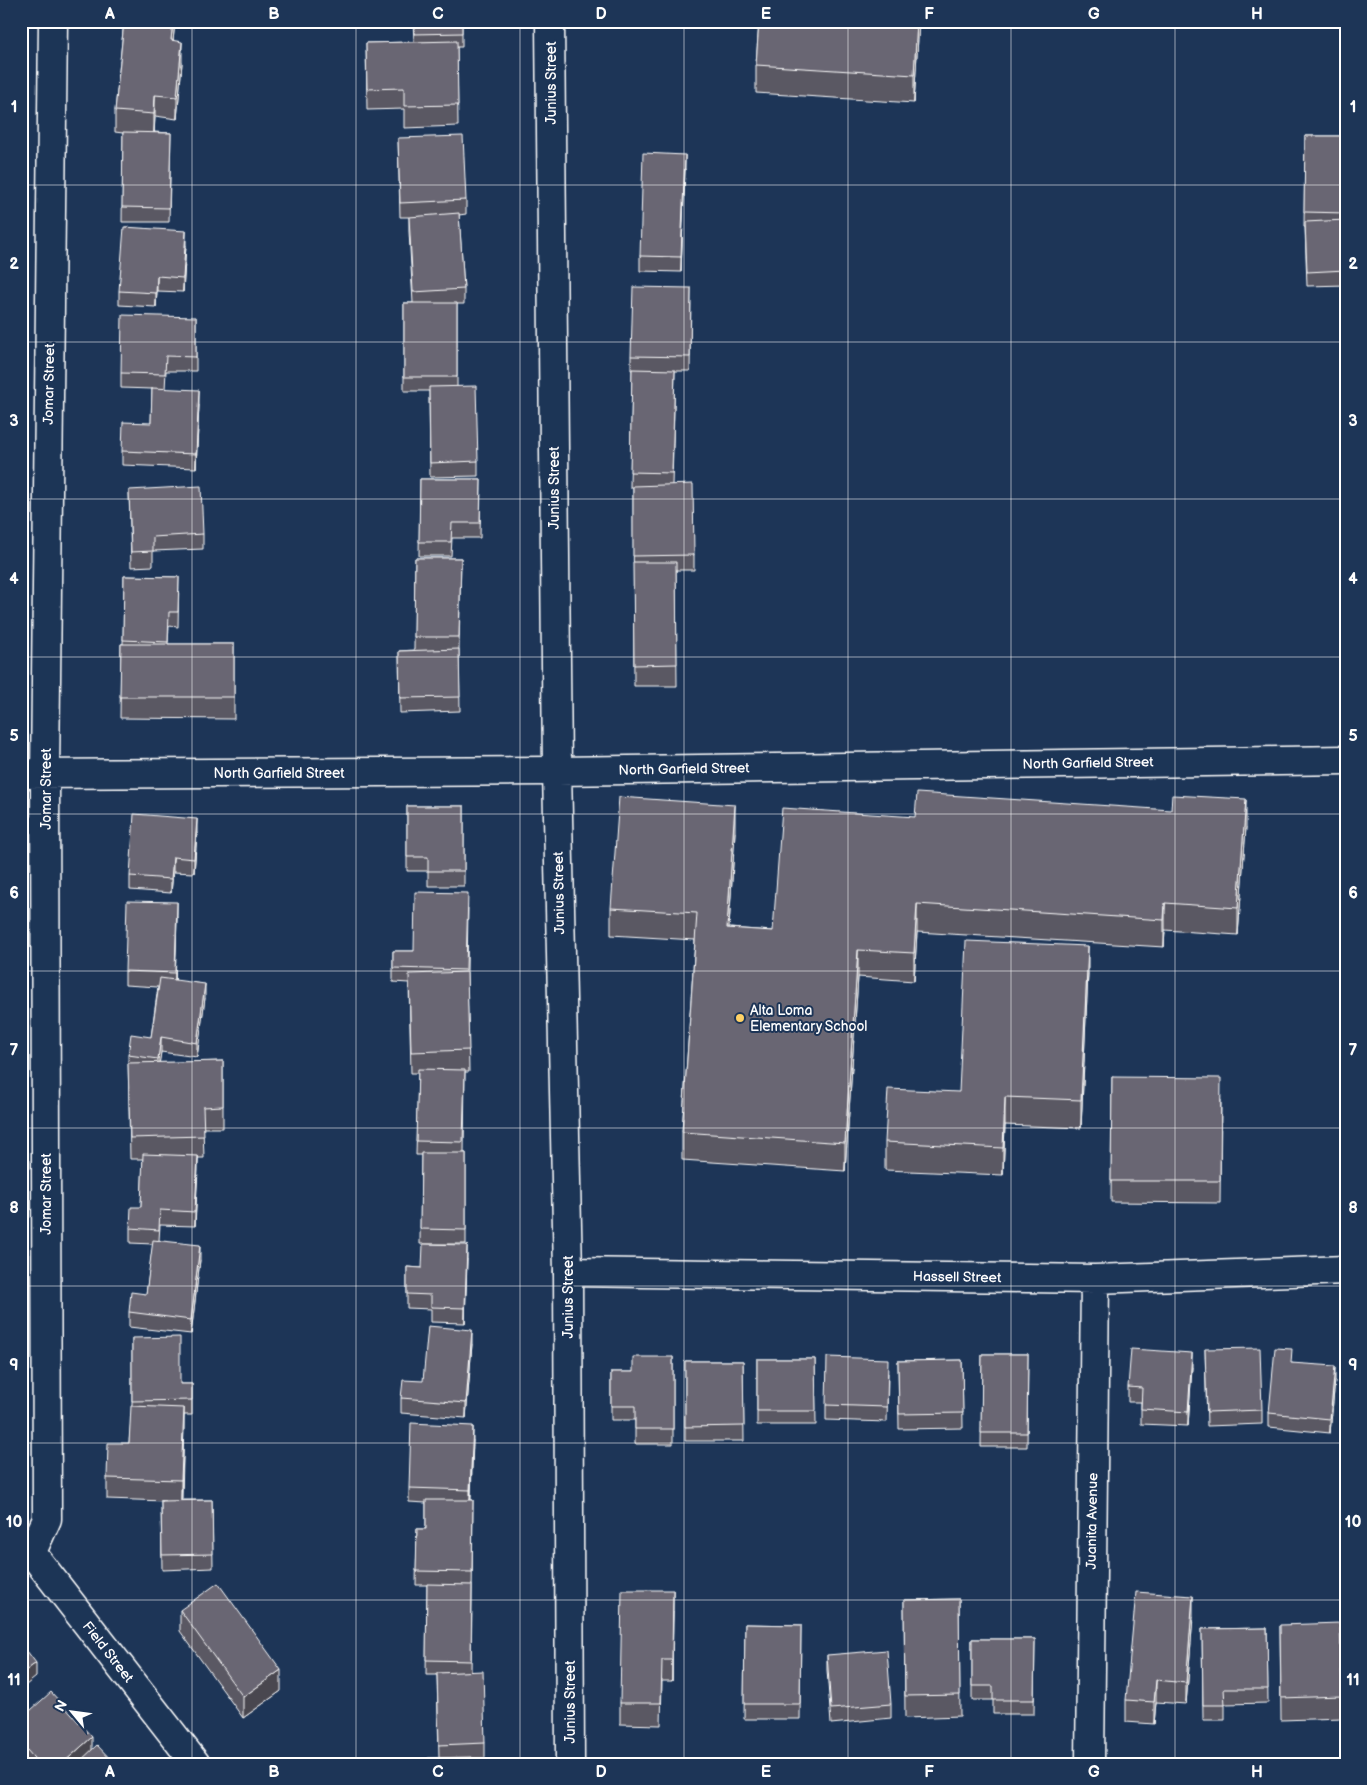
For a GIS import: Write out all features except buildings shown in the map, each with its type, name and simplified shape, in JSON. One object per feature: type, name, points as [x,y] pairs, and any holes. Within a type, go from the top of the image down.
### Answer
[{"type":"street","name":"Jomar Street","points":[[26,1546],[47,1520],[33,775],[53,21]]},
{"type":"street","name":"Junius Street","points":[[550,21],[556,771],[568,1272],[570,1764]]},
{"type":"street","name":"North Garfield Street","points":[[33,775],[556,771],[1346,760]]},
{"type":"street","name":"Hassell Street","points":[[568,1272],[1095,1279],[1346,1270]]},
{"type":"street","name":"Juanita Avenue","points":[[1090,1764],[1095,1279]]},
{"type":"street","name":"Field Street","points":[[26,1546],[196,1764]]},
{"type":"place","name":"Alta Loma Elementary School","points":[[740,1018]]}]
